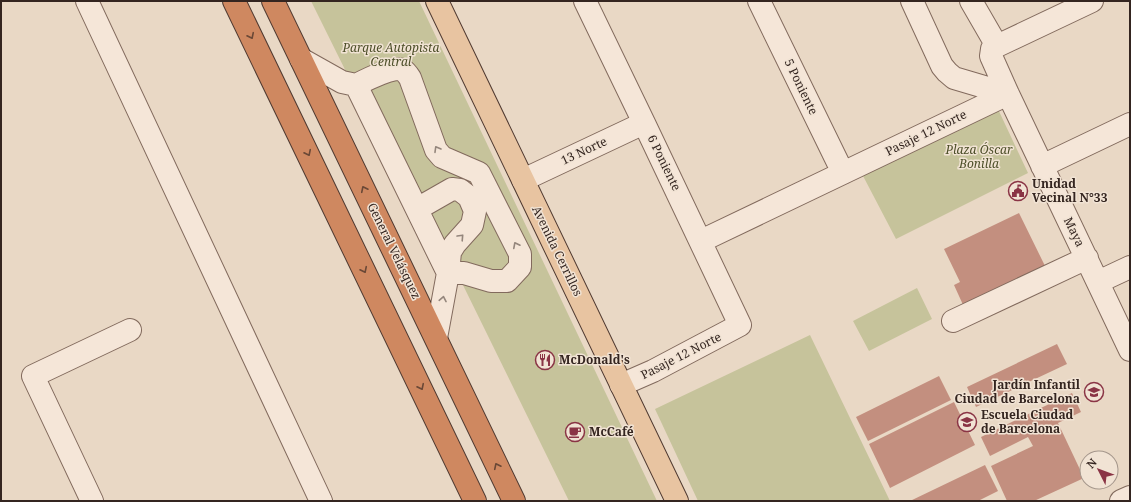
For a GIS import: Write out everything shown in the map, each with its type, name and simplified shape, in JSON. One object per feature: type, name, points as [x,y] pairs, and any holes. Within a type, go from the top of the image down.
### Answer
[{"type":"highway","points":[[234,1],[475,501]]},
{"type":"highway","name":"General Velásquez","points":[[273,1],[514,501]]},
{"type":"main road","name":"Avenida Cerrillos","points":[[437,1],[677,501]]},
{"type":"street","points":[[87,1],[321,501]]},
{"type":"street","name":"6 Poniente","points":[[585,1],[740,325]]},
{"type":"street","name":"5 Poniente","points":[[759,1],[843,173]]},
{"type":"street","points":[[912,1],[942,66],[947,72],[954,78],[1008,94]]},
{"type":"street","points":[[971,1],[997,46]]},
{"type":"street","points":[[1008,94],[991,56],[992,49],[1092,1]]},
{"type":"street","points":[[301,59],[342,82],[356,85],[372,77],[398,69],[404,70],[410,78],[436,150],[442,157],[479,174],[520,254],[520,267],[507,281],[491,281],[464,273],[448,273]]},
{"type":"street","points":[[356,85],[448,273]]},
{"type":"street","name":"Pasaje 12 Norte","points":[[701,241],[1008,94]]},
{"type":"street","name":"Maya","points":[[1008,94],[1130,350]]},
{"type":"street","name":"13 Norte","points":[[523,180],[644,123]]},
{"type":"street","points":[[1042,166],[1130,124]]},
{"type":"street","points":[[416,207],[424,205],[452,189],[460,190],[469,197],[475,211],[472,225],[450,252],[448,273],[436,338]]},
{"type":"street","points":[[953,321],[1087,258]]},
{"type":"street","points":[[1098,282],[1130,267]]},
{"type":"street","name":"Pasaje 12 Norte","points":[[621,385],[653,371],[740,325]]},
{"type":"street","points":[[92,501],[33,376],[130,330]]},
{"type":"street","points":[[1121,501],[1130,497]]},
{"type":"green space","name":"Parque Autopista Central","points":[[311,1],[419,1],[657,501],[569,501],[433,224],[424,229]]},
{"type":"green space","name":"Plaza Óscar Bonilla","points":[[997,107],[1028,173],[896,239],[862,174]]},
{"type":"green space","points":[[917,288],[932,319],[869,351],[853,321]]},
{"type":"green space","points":[[810,335],[890,501],[698,501],[655,409]]},
{"type":"building","points":[[1019,213],[1046,268],[964,307],[954,285],[960,282],[944,249]]},
{"type":"building","points":[[1057,344],[1067,364],[976,407],[967,387]]},
{"type":"building","points":[[939,376],[951,400],[868,441],[856,417]]},
{"type":"building","points":[[1072,393],[1081,412],[1058,423],[1079,467],[1079,480],[1034,501],[1007,501],[991,466],[1033,446],[1028,437],[990,456],[981,437]]},
{"type":"building","points":[[954,402],[975,445],[890,488],[869,444]]},
{"type":"building","points":[[985,465],[998,491],[978,501],[910,501]]},
{"type":"place","name":"Unidad Vecinal N°33","points":[[1018,191]]},
{"type":"place","name":"McDonald's","points":[[545,360]]},
{"type":"place","name":"Jardín Infantil Ciudad de Barcelona","points":[[1094,392]]},
{"type":"place","name":"Escuela Ciudad de Barcelona","points":[[967,422]]},
{"type":"place","name":"McCafé","points":[[575,432]]}]
